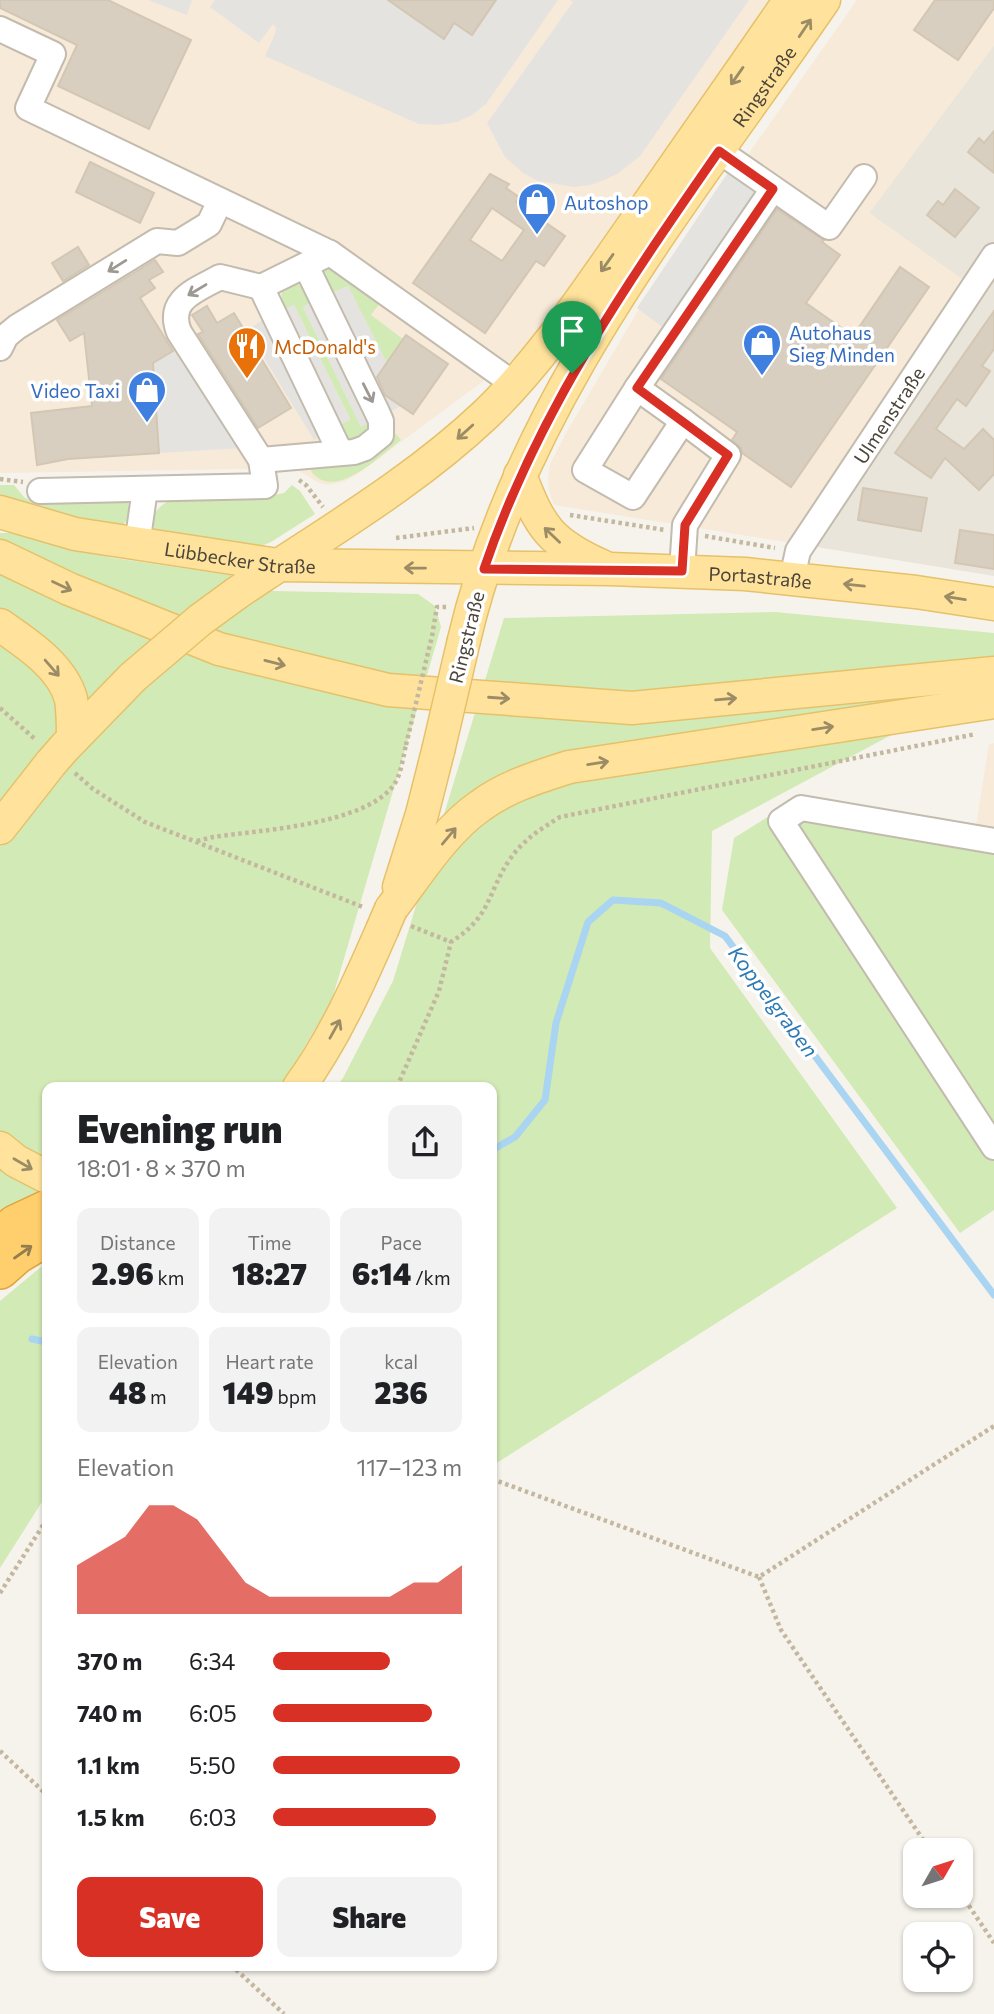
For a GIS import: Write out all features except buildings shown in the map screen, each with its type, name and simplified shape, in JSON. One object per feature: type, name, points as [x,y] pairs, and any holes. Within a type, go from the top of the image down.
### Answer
[{"type":"highway","points":[[0,1237],[15,1224],[42,1211]]},
{"type":"highway","points":[[0,1270],[17,1255],[42,1240]]},
{"type":"main road","name":"Ringstraße","points":[[0,828],[60,753],[133,677],[200,620],[237,593],[421,469],[486,413],[514,384],[584,296],[790,0]]},
{"type":"main road","name":"Ringstraße","points":[[302,1082],[329,1042],[345,1011],[407,864],[484,569],[520,475],[554,406],[600,326],[824,0]]},
{"type":"main road","points":[[520,475],[531,505],[544,528],[576,554],[610,569]]},
{"type":"main road","name":"Lübbecker Straße","points":[[0,512],[75,534],[278,565],[484,569]]},
{"type":"main road","points":[[0,556],[69,589],[219,649],[388,690],[632,708],[994,673]]},
{"type":"main road","name":"Portastraße","points":[[484,569],[682,571],[792,578],[994,604]]},
{"type":"main road","points":[[0,625],[39,654],[64,682],[71,699],[60,753]]},
{"type":"main road","points":[[386,918],[457,825],[479,806],[505,790],[531,779],[569,768],[994,702]]},
{"type":"main road","points":[[0,1148],[16,1161],[42,1174]]},
{"type":"street","points":[[0,29],[53,54],[28,108],[330,253],[514,384]]},
{"type":"street","points":[[719,151],[829,227],[864,177]]},
{"type":"street","points":[[683,421],[633,497],[585,470],[637,388],[773,189]]},
{"type":"street","points":[[0,348],[6,336],[18,327],[157,241],[178,243],[209,224],[220,201]]},
{"type":"street","points":[[40,491],[265,486],[261,460],[179,332],[175,313],[186,297],[220,276],[261,287],[330,253]]},
{"type":"street","name":"Ulmenstraße","points":[[792,578],[797,551],[994,256]]},
{"type":"street","points":[[261,460],[354,452],[381,435],[381,421],[306,266]]},
{"type":"street","points":[[261,287],[340,452]]},
{"type":"street","points":[[637,388],[728,455],[685,525],[682,571]]},
{"type":"street","points":[[137,545],[145,489]]},
{"type":"street","points":[[994,841],[801,808],[781,821],[994,1147]]},
{"type":"path","points":[[196,841],[213,836],[315,823],[360,809],[383,795],[396,782],[432,636]]},
{"type":"path","points":[[0,708],[60,753],[93,789],[145,822],[451,942]]},
{"type":"path","points":[[399,1082],[439,991],[451,942],[469,931],[487,908],[510,860],[530,835],[560,817],[981,733]]},
{"type":"path","points":[[759,1577],[994,1426]]},
{"type":"path","points":[[497,1481],[759,1577],[780,1630],[922,1838]]},
{"type":"path","points":[[0,1593],[42,1527]]},
{"type":"path","points":[[0,1751],[42,1790]]},
{"type":"path","points":[[970,1908],[994,1943]]},
{"type":"path","points":[[237,1971],[284,2014]]},
{"type":"shaded area","points":[[0,0],[777,0],[531,346],[356,475],[329,485],[319,483],[294,468],[0,473]]},
{"type":"shaded area","points":[[148,0],[192,0],[187,15]]},
{"type":"shaded area","points":[[215,0],[558,0],[486,104],[457,122],[437,125],[419,124],[265,56],[276,28],[273,24],[259,43],[210,7]]},
{"type":"shaded area","points":[[570,0],[749,0],[640,156],[617,174],[590,185],[574,187],[538,181],[523,173],[505,157],[487,123],[573,2]]},
{"type":"shaded area","points":[[857,0],[994,0],[994,45],[869,213],[966,282],[786,542],[554,505],[549,491],[550,464],[639,309]]},
{"type":"shaded area","points":[[994,45],[994,576],[786,542],[966,282],[869,213]]},
{"type":"shaded area","points":[[735,162],[777,191],[678,339],[637,308]]},
{"type":"shaded area","points":[[348,286],[387,363],[372,385],[401,406],[361,427],[303,307]]},
{"type":"shaded area","points":[[294,305],[350,420],[314,440],[247,330]]},
{"type":"shaded area","points":[[178,348],[242,448],[159,453],[153,363]]},
{"type":"shaded area","points":[[994,743],[994,836],[975,833],[989,744]]},
{"type":"green space","points":[[329,267],[379,304],[371,315],[403,339],[387,363],[348,286],[332,293],[319,275]]},
{"type":"green space","points":[[293,283],[305,287],[313,302],[303,307],[361,427],[372,421],[375,426],[351,445],[337,427],[350,419],[294,305],[281,311],[282,292]]},
{"type":"green space","points":[[396,434],[401,440],[370,465],[344,479],[332,482],[321,479],[311,471],[312,467],[354,463]]},
{"type":"green space","points":[[0,485],[14,485],[29,500],[128,501],[130,517],[120,528],[111,530],[0,500]]},
{"type":"green space","points":[[292,485],[300,491],[315,514],[271,542],[256,548],[158,535],[153,523],[158,509],[174,498],[274,495],[284,493]]},
{"type":"green space","points":[[0,533],[15,533],[113,558],[230,575],[274,591],[418,594],[435,606],[441,627],[331,1003],[283,1082],[42,1082],[42,1200],[0,1215]]},
{"type":"green space","points":[[775,612],[994,633],[994,680],[712,831],[710,948],[897,1208],[497,1463],[497,1082],[340,1082],[393,981],[504,618]]},
{"type":"green space","points":[[793,801],[994,836],[994,1210],[960,1233],[722,910],[734,838]]},
{"type":"green space","points":[[42,1266],[42,1502],[0,1568],[0,1301]]},
{"type":"waterway","name":"Koppelgraben","points":[[497,1147],[515,1137],[545,1100],[556,1023],[588,922],[613,900],[661,903],[725,936],[994,1295]]},
{"type":"waterway","name":"Koppelgraben","points":[[32,1339],[42,1341]]},
{"type":"place","name":"Autoshop","points":[[537,236]]},
{"type":"place","name":"Autohaus Sieg Minden","points":[[762,377]]},
{"type":"place","name":"McDonald's","points":[[247,380]]},
{"type":"place","name":"Video Taxi","points":[[147,424]]},
{"type":"route","points":[[719,151],[773,189],[637,388],[728,455],[685,525],[682,571],[484,569],[520,475],[572,373],[636,270],[719,151]]}]
